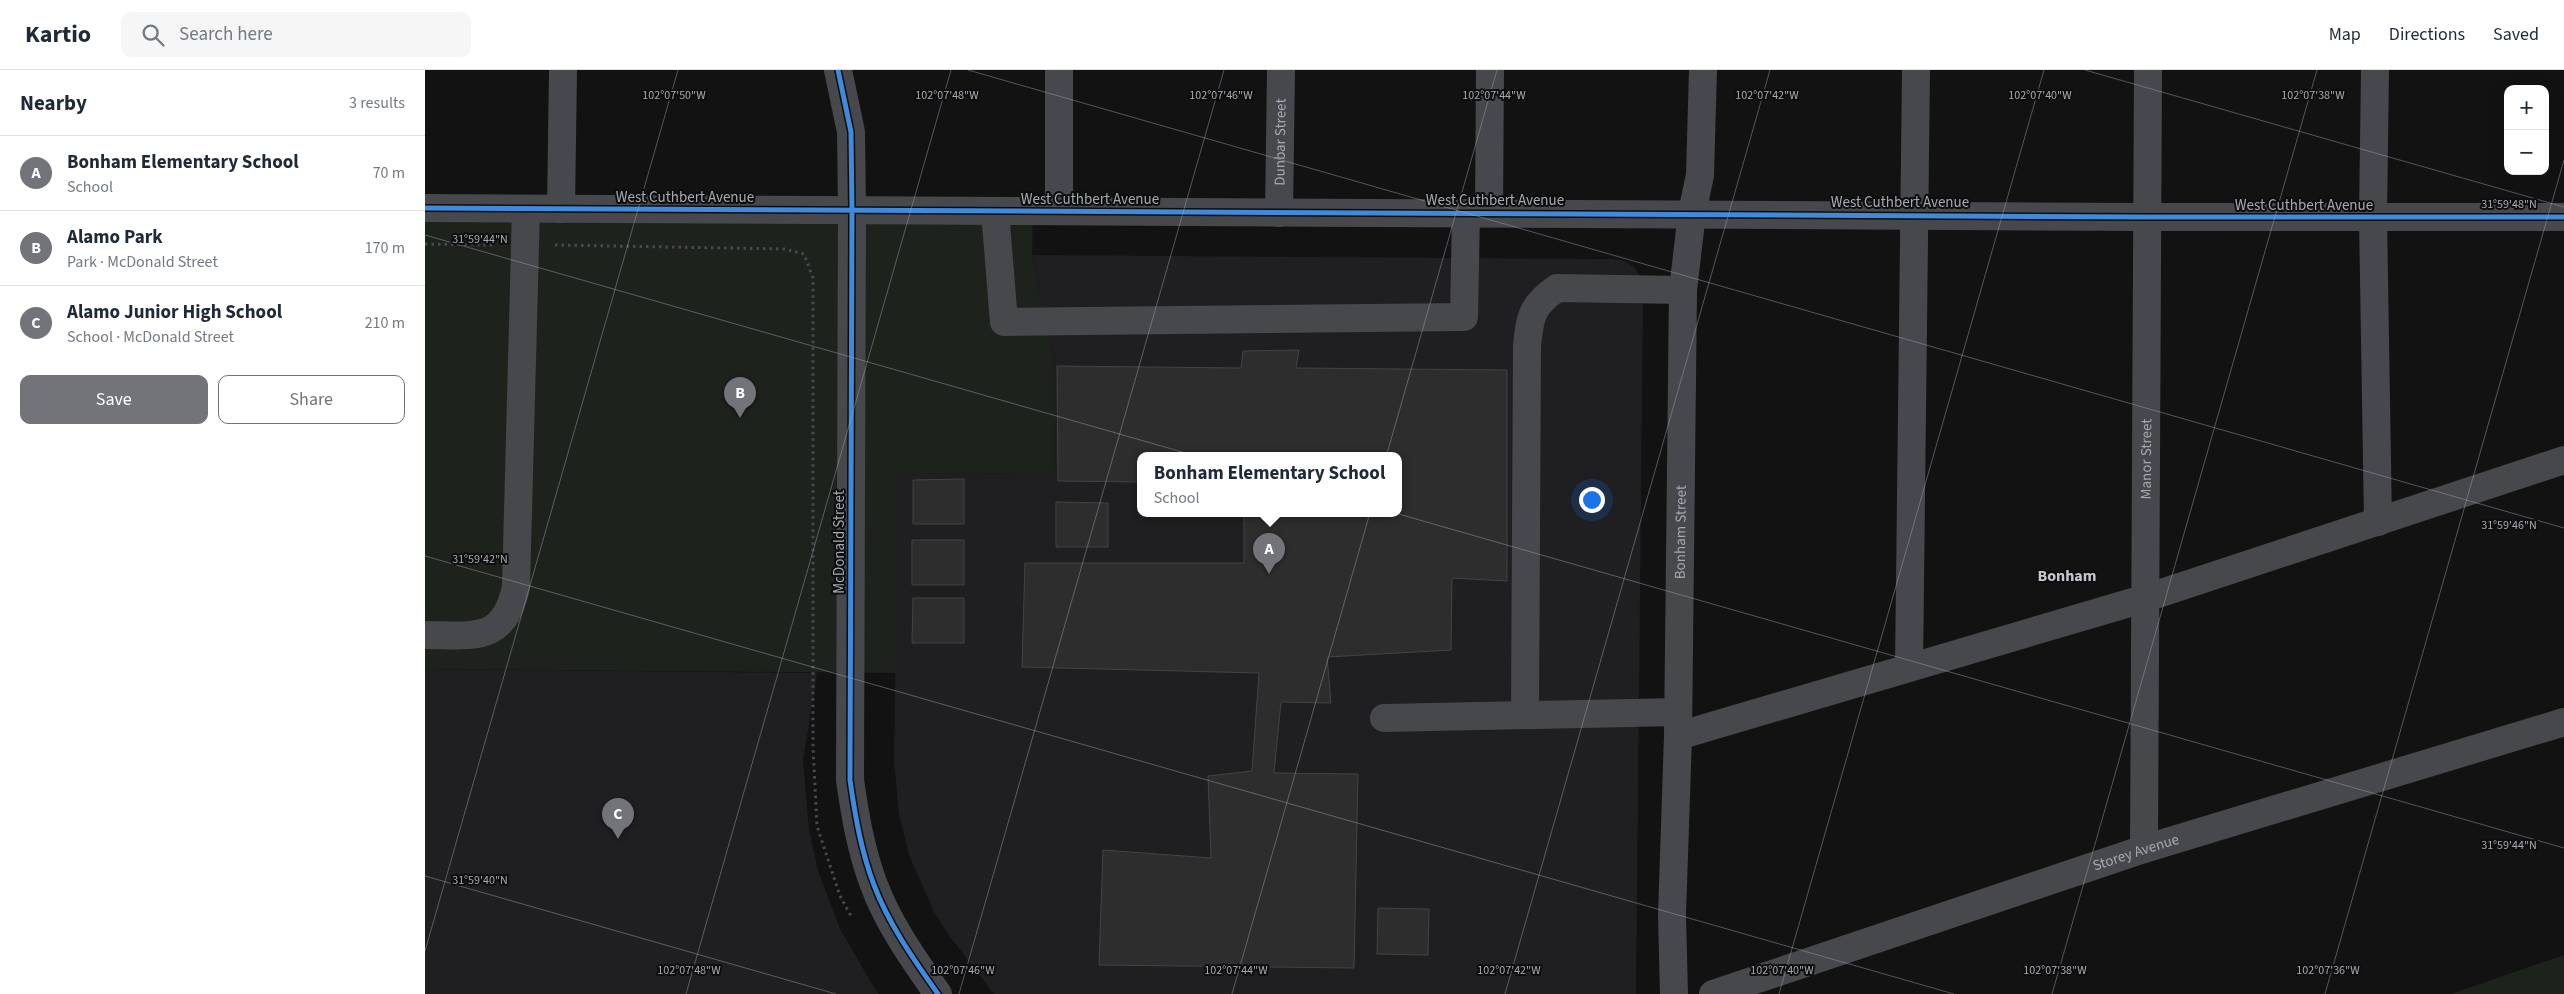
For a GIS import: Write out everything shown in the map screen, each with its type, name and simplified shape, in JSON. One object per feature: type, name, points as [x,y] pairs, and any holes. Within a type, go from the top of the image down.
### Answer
[{"type":"street","points":[[561,209],[563,70]]},
{"type":"street","name":"McDonald Street","points":[[838,70],[851,132],[850,780],[861,841],[874,886],[915,962],[938,994]]},
{"type":"street","points":[[1059,70],[1059,211]]},
{"type":"street","name":"Dunbar Street","points":[[1279,212],[1281,70]]},
{"type":"street","points":[[995,211],[1004,322],[1464,317],[1478,213],[1490,70]]},
{"type":"street","name":"Bonham Street","points":[[1674,994],[1672,915],[1678,724],[1683,290],[1692,213],[1700,174],[1703,70]]},
{"type":"street","points":[[1909,668],[1916,70]]},
{"type":"street","name":"Manor Street","points":[[2144,849],[2143,599],[2148,70]]},
{"type":"street","points":[[2375,70],[2373,217],[2378,522]]},
{"type":"street","name":"West Cuthbert Avenue","points":[[425,208],[1692,213],[2148,217],[2564,217]]},
{"type":"street","points":[[425,635],[477,636],[488,632],[501,622],[511,608],[516,587],[526,209]]},
{"type":"street","points":[[1525,713],[1527,346],[1530,316],[1541,299],[1557,288],[1683,290]]},
{"type":"street","points":[[1384,718],[1525,713],[1678,724],[1909,668],[2143,599],[2564,460]]},
{"type":"street","name":"Storey Avenue","points":[[1713,994],[2144,849],[2564,722]]},
{"type":"path","points":[[425,244],[784,249],[803,254],[813,278],[813,748],[817,826],[840,896],[853,920]]},
{"type":"shaded area","points":[[425,207],[1033,211],[1032,255],[1054,363],[1056,473],[898,474],[896,673],[425,669]]},
{"type":"shaded area","points":[[1032,255],[1613,259],[1625,261],[1635,268],[1641,278],[1643,290],[1636,994],[994,994],[951,938],[934,912],[909,855],[899,814],[894,761],[898,474],[1056,473],[1054,363]]},
{"type":"shaded area","points":[[425,669],[817,673],[803,761],[809,829],[818,871],[840,929],[878,994],[425,994]]},
{"type":"shaded area","points":[[2564,955],[2564,994],[2451,994]]},
{"type":"building","points":[[1299,350],[1296,368],[1507,370],[1507,581],[1452,578],[1451,650],[1327,657],[1331,703],[1281,702],[1274,773],[1358,774],[1354,968],[1099,965],[1103,850],[1211,858],[1208,776],[1252,771],[1259,673],[1022,667],[1025,563],[1244,563],[1244,517],[1402,517],[1402,452],[1137,452],[1137,482],[1058,481],[1057,366],[1241,368],[1243,351]]},
{"type":"building","points":[[964,479],[964,524],[913,524],[913,480]]},
{"type":"building","points":[[1056,502],[1108,503],[1108,547],[1056,547]]},
{"type":"building","points":[[912,540],[964,540],[964,585],[912,585]]},
{"type":"building","points":[[913,598],[964,598],[964,643],[912,643]]},
{"type":"building","points":[[1378,908],[1429,909],[1428,955],[1377,954]]},
{"type":"cycle path","points":[[838,70],[851,132],[850,780],[862,846],[869,872],[880,899],[902,941],[938,994]]},
{"type":"cycle path","points":[[425,208],[2148,217],[2564,217]]},
{"type":"place","name":"Alamo Park","points":[[740,418]]},
{"type":"place","name":"Bonham Elementary School","points":[[1269,574]]},
{"type":"place","name":"Alamo Junior High School","points":[[618,839]]},
{"type":"district","name":"Bonham","points":[[2067,576]]}]
